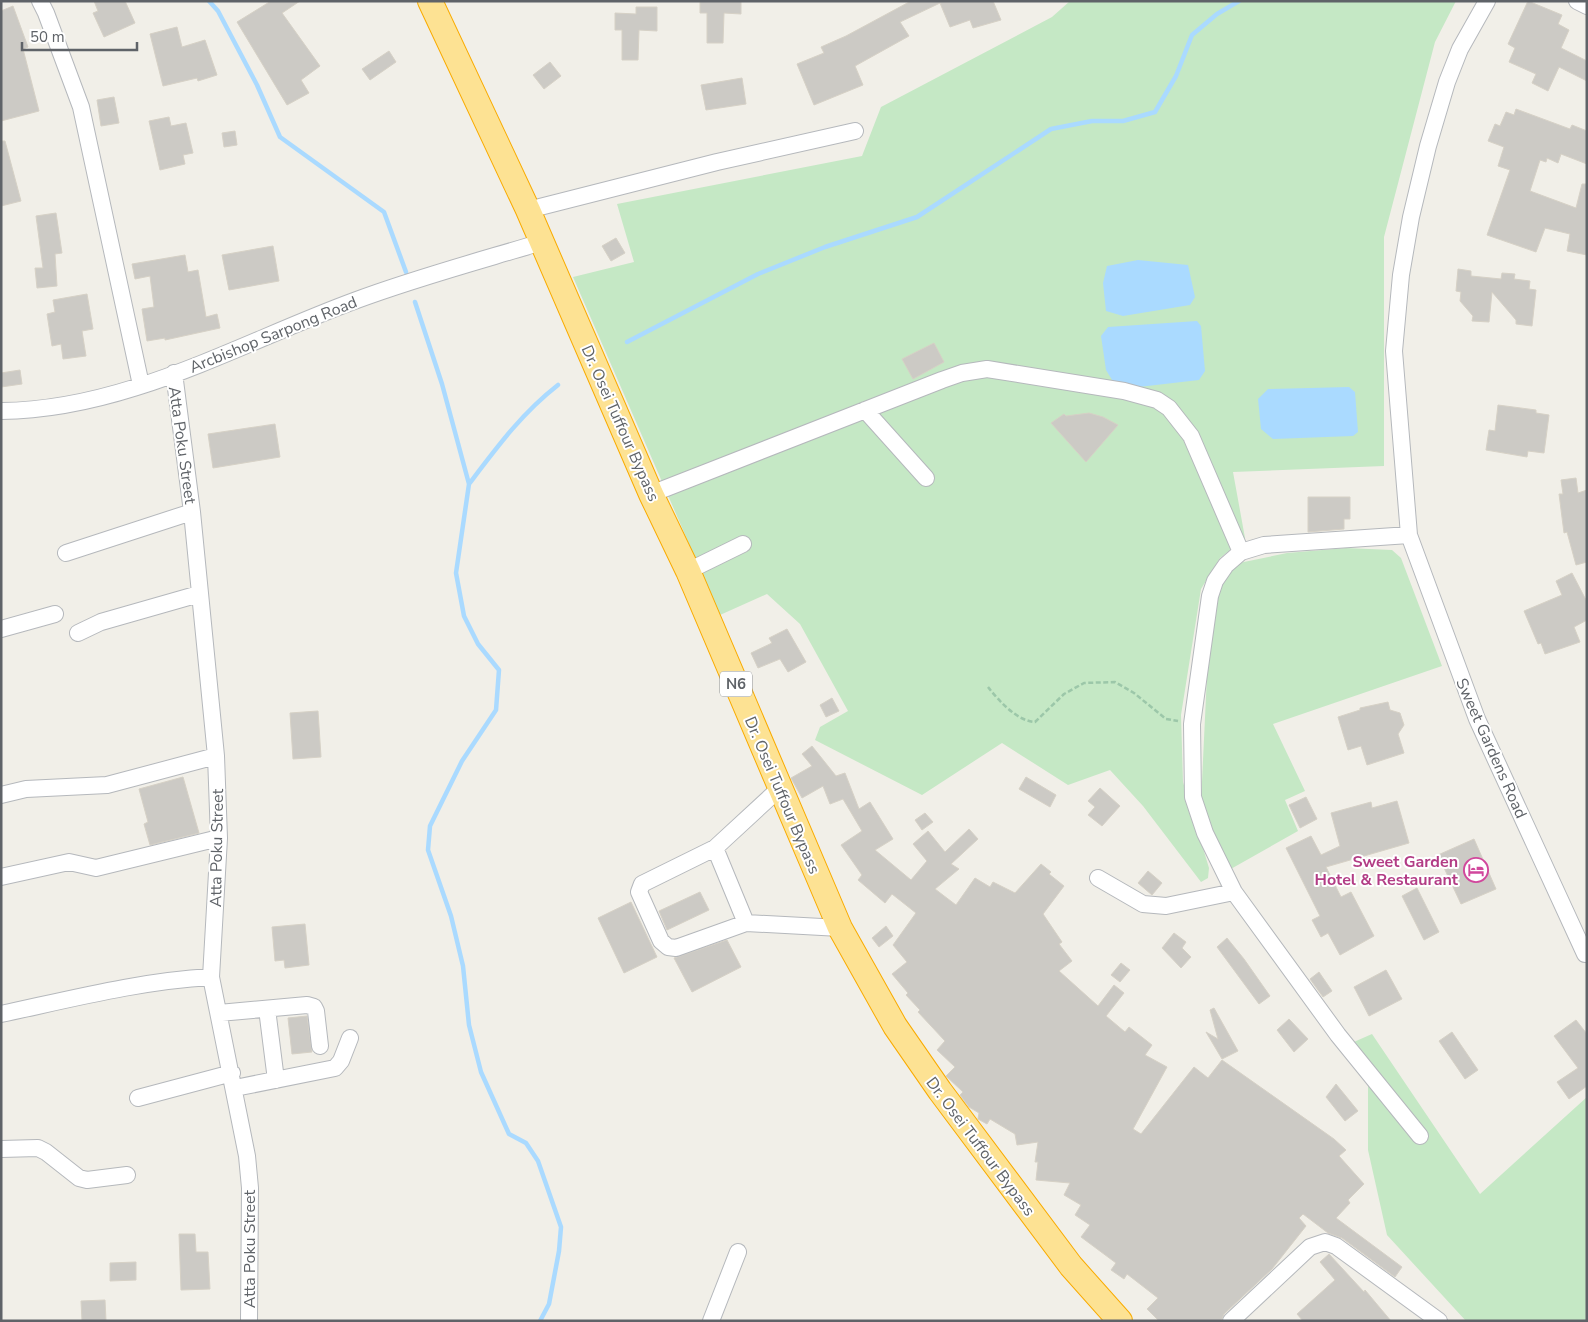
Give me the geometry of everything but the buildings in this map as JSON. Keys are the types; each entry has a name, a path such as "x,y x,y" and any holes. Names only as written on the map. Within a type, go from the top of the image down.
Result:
{"highway":[{"name":"Dr. Osei Tuffour Bypass","path":"430,1 528,210 652,494 688,571 840,928 895,1026 940,1091 1071,1266 1120,1321"}],"street":[{"path":"40,1 81,107 141,385"},
{"name":"Sweet Gardens Road","path":"1487,1 1460,49 1447,82 1428,146 1411,217 1401,275 1394,351 1408,535 1477,719 1586,956"},
{"path":"1577,1 1587,6"},
{"path":"528,210 717,162 855,131"},
{"name":"Arcbishop Sarpong Road","path":"1,411 71,403 141,385 174,374 354,301 542,242"},
{"path":"652,494 962,373 987,369 1124,391 1157,400 1169,408 1191,436 1241,552"},
{"name":"Atta Poku Street","path":"174,374 192,512 216,756 219,838 211,977 247,1156 250,1188 249,1321"},
{"path":"865,410 926,478"},
{"path":"66,553 192,512"},
{"path":"1408,535 1264,545 1241,552 1226,564 1215,581 1210,596 1192,724 1193,797 1205,833 1234,892 1338,1035 1420,1136"},
{"path":"688,571 743,544"},
{"path":"78,633 101,622 199,594"},
{"path":"1,629 55,614"},
{"path":"1,795 26,789 107,785 216,756"},
{"path":"780,788 715,848 642,884 639,892 661,941 668,947 676,948 746,923 840,928"},
{"path":"1,878 69,862 96,868 219,838"},
{"path":"715,848 746,923"},
{"path":"1098,878 1144,904 1166,906 1234,892"},
{"path":"1,1014 112,990 177,979 211,977"},
{"path":"219,1013 307,1005 314,1007 319,1024 320,1046"},
{"path":"267,1009 276,1080"},
{"path":"138,1098 233,1081 276,1080 335,1068 341,1061 350,1038"},
{"path":"1,1149 38,1148 79,1178 86,1180 127,1175"},
{"path":"1232,1321 1310,1247 1325,1242 1336,1246 1440,1321"},
{"path":"711,1321 738,1252"}],"path":[{"path":"988,688 1015,713 1034,722 1064,694 1084,683 1115,682 1134,693 1166,719 1192,724"}],"green space":[{"path":"1070,1 1456,1 1435,42 1384,237 1384,466 1233,472 1245,538 1220,558 1201,589 1181,715 1183,782 1209,868 1208,878 1201,882 1143,806 1110,770 1068,785 1002,743 922,795 815,740 820,727 848,711 800,624 767,594 720,615 573,277 634,262 617,204 862,156 881,107 1052,17"},
{"path":"1346,548 1392,550 1401,558 1442,666 1273,724 1305,791 1285,800 1298,831 1229,870 1201,803 1210,611 1223,576 1239,563 1287,553"},
{"path":"1372,1034 1480,1194 1587,1097 1587,1321 1466,1321 1387,1235 1368,1150 1368,1083 1347,1045"}],"water":[{"path":"1138,260 1188,265 1195,297 1190,305 1123,316 1106,311 1103,283 1107,266"},
{"path":"1197,321 1201,326 1205,371 1199,380 1130,388 1114,383 1106,370 1101,336 1108,327"},
{"path":"1349,387 1355,392 1358,432 1353,436 1273,439 1261,429 1258,399 1268,389"}],"waterway":[{"path":"209,1 218,11 257,85 280,137 384,212 406,272"},
{"path":"627,342 758,274 825,247 917,217 1051,129 1092,121 1123,121 1155,112 1176,76 1192,35 1217,14 1239,1"},
{"path":"415,302 442,384 469,484 456,573 464,616 478,644 499,670 496,710 462,761 430,826 428,850 451,916 463,966 469,1025 481,1072 509,1134 526,1143 538,1161 561,1227 559,1251 549,1304 540,1321"},
{"path":"469,484 521,419 558,385"}],"place":[{"name":"Sweet Garden Hotel & Restaurant","path":"1476,870"}]}
